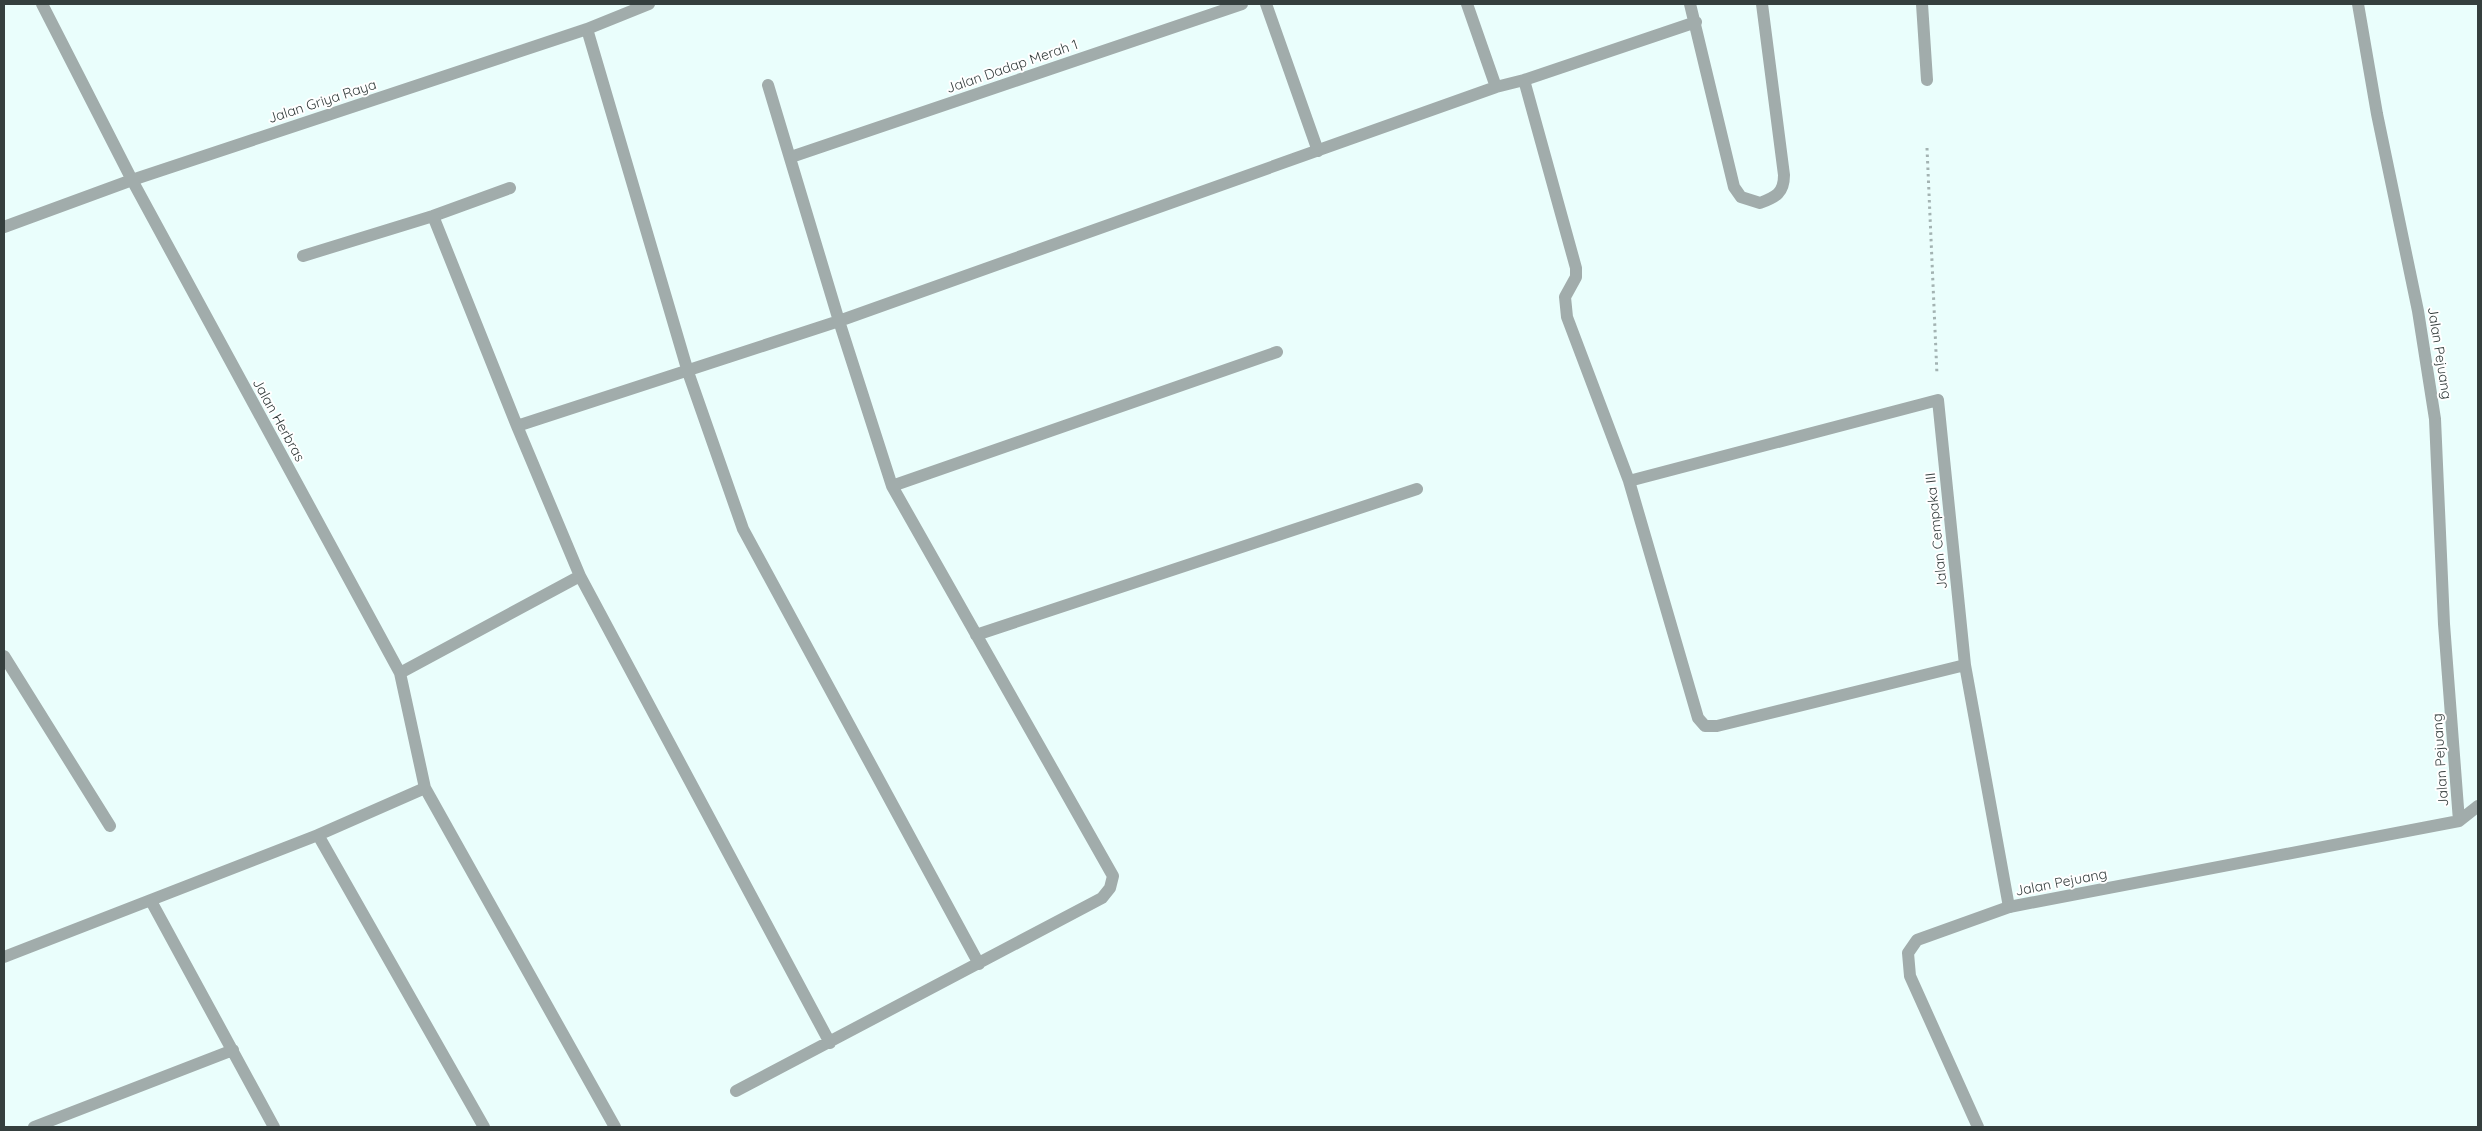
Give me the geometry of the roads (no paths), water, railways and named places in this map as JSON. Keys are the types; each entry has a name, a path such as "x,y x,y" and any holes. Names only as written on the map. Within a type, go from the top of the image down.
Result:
{"street":[{"name":"Jalan Herbras","path":"42,4 132,180 400,673 425,788 615,1127"},
{"name":"Jalan Griya Raya","path":"4,227 132,180 587,29 649,4"},
{"name":"Jalan Dadap Merah 1","path":"791,157 1242,4"},
{"path":"1266,4 1318,151"},
{"path":"1467,4 1496,88"},
{"path":"1690,4 1696,22 1734,187 1741,197 1760,203 1780,193 1784,186 1762,4"},
{"path":"1922,4 1927,80"},
{"name":"Jalan Pejuang","path":"1978,1127 1910,976 1907,959 1910,948 1917,940 2009,907 2460,821 2444,624 2435,419 2418,311 2377,114 2358,4"},
{"path":"517,426 688,372 838,321 1496,88 1696,22"},
{"path":"587,29 688,372 743,529 979,964"},
{"path":"1524,80 1576,268 1576,276 1565,297 1567,317 1629,481 1698,718 1705,726 1716,726 1965,665"},
{"path":"736,1091 1102,898 1110,888 1113,876 892,486 838,321 791,157 768,85"},
{"path":"303,256 433,216 510,188"},
{"path":"433,216 517,426 580,576 830,1043"},
{"path":"892,486 1277,352"},
{"name":"Jalan Cempaka III","path":"1629,481 1938,400 1965,665 2009,907"},
{"path":"976,635 1417,489"},
{"path":"400,673 580,576"},
{"path":"4,656 110,826"},
{"path":"4,956 151,901 318,835 425,788"},
{"path":"2460,821 2478,806"},
{"path":"318,835 484,1127"},
{"path":"151,901 274,1127"},
{"path":"34,1127 233,1050"}]}
